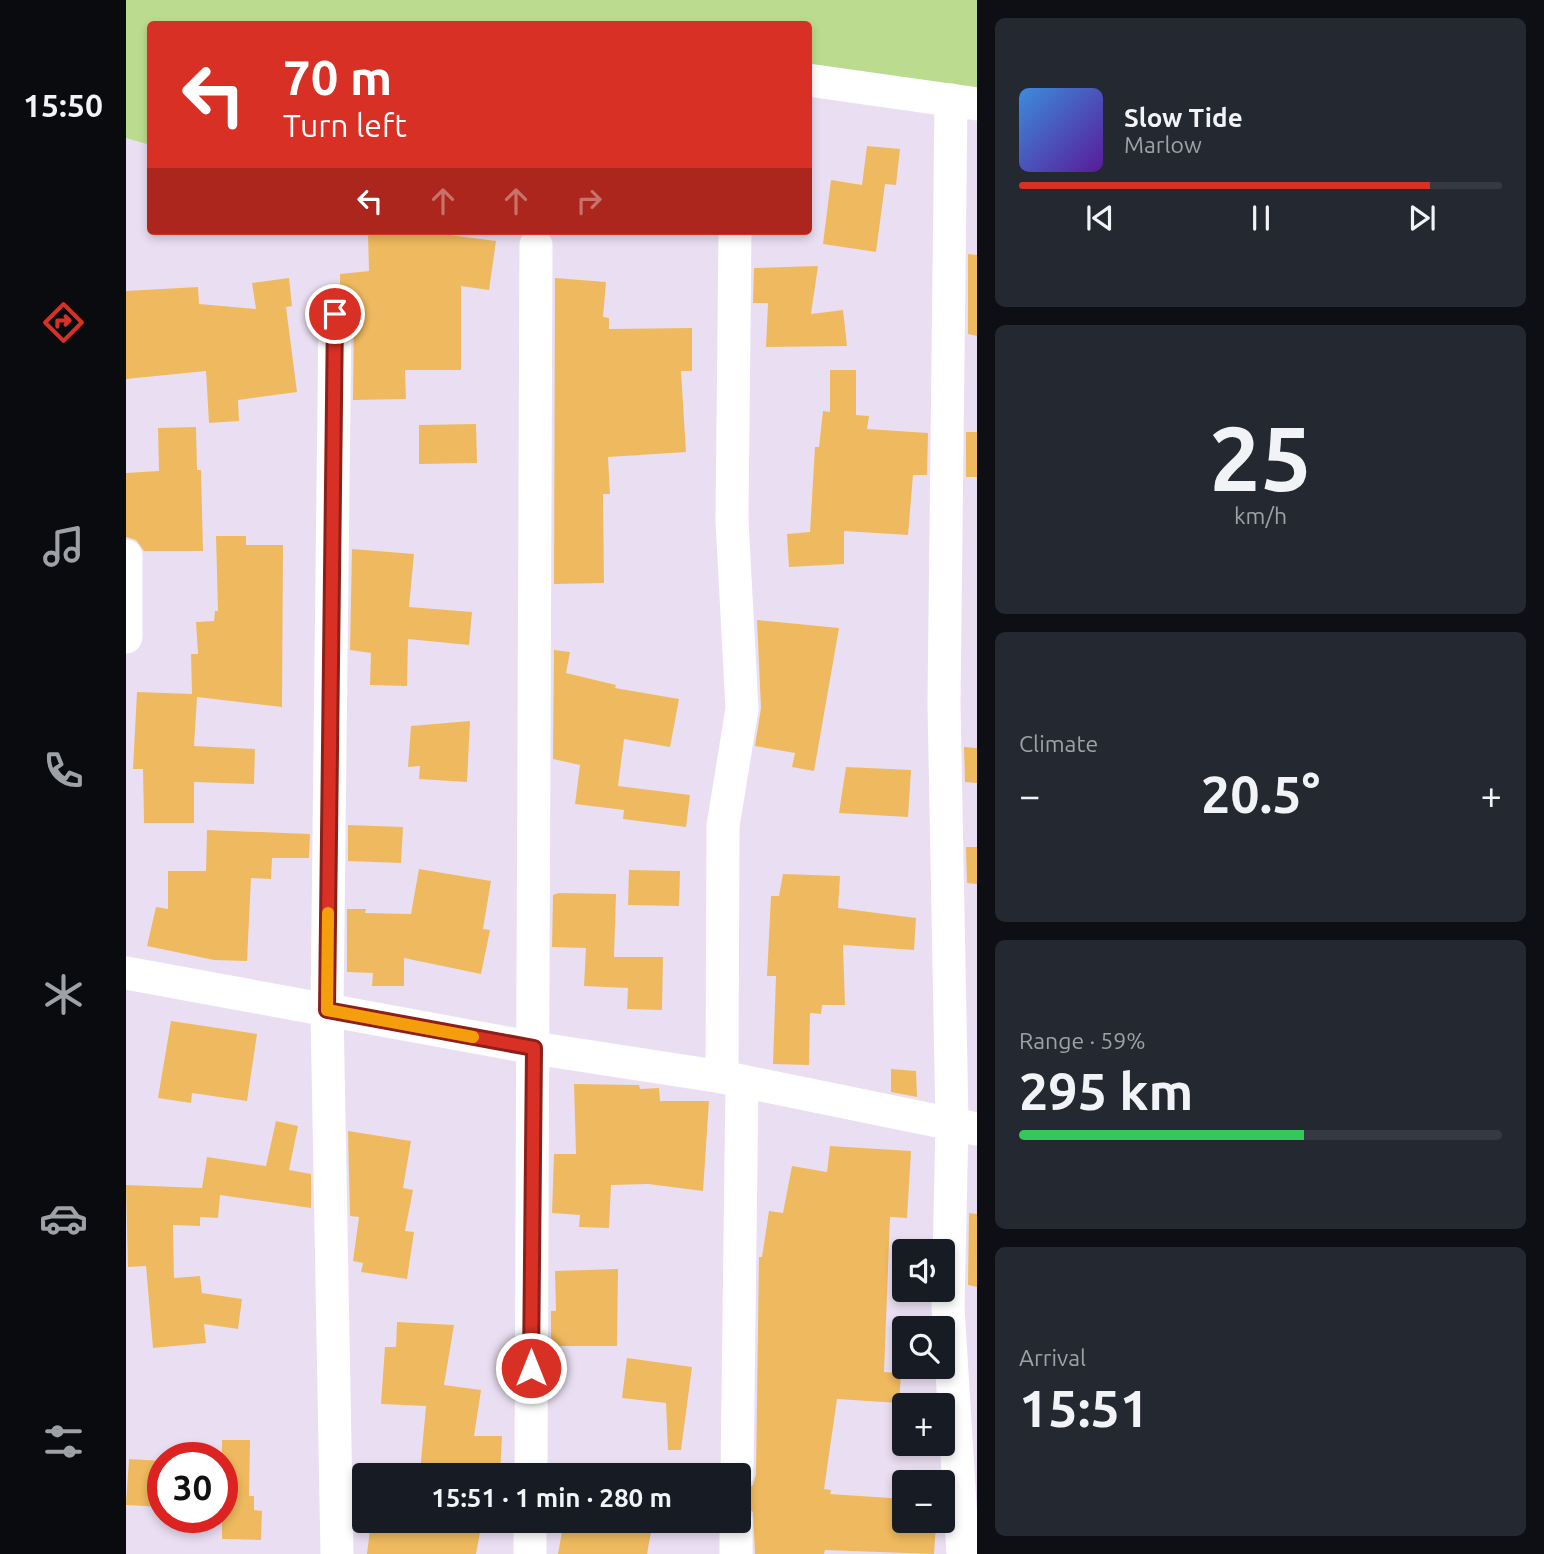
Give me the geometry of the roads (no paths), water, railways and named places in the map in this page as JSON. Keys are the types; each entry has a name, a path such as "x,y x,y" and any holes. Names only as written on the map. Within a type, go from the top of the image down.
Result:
{"street":[{"path":"812,81 964,102 944,703 964,1126 948,1307 963,1554"},
{"path":"735,235 732,520 742,701 723,826 732,1080 737,1463"},
{"path":"531,1463 536,245"},
{"path":"335,314 327,1010 338,1554"},
{"path":"126,555 126,637"},
{"path":"126,973 534,1048 732,1080 964,1126"},
{"path":"530,1533 530,1554"},
{"path":"736,1533 736,1554"}]}
